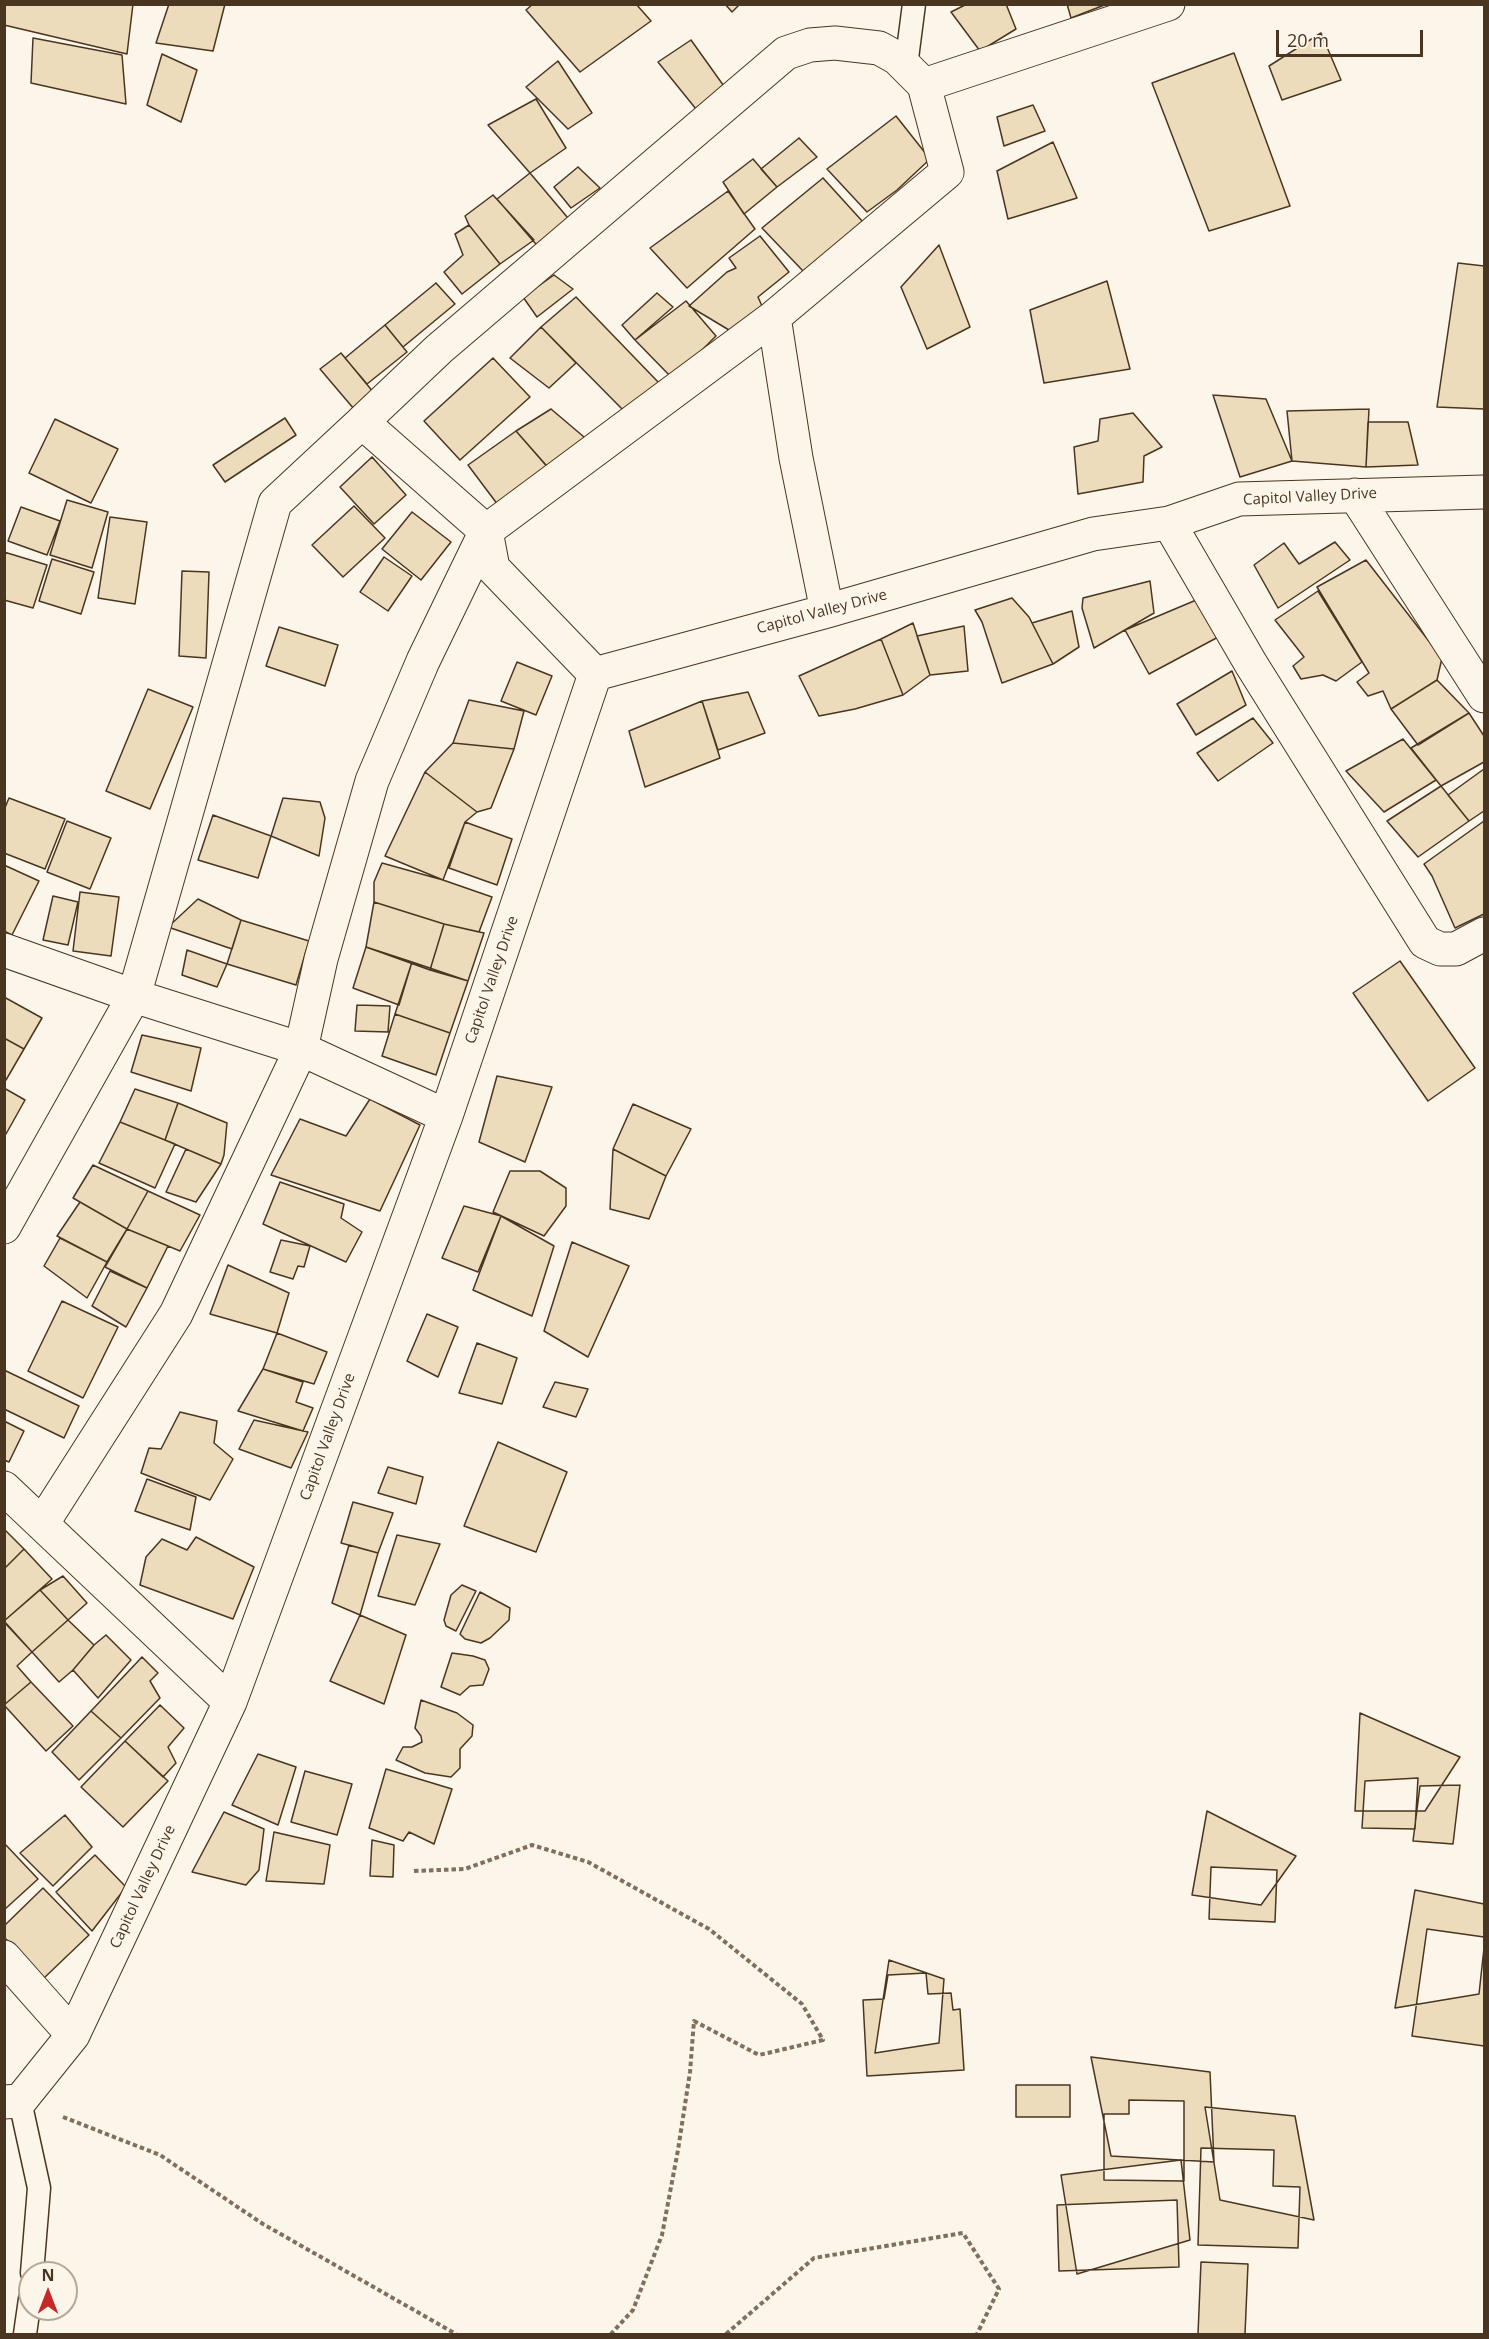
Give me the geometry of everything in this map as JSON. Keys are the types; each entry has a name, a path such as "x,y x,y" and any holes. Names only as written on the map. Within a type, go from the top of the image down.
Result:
{"street":[{"path":"915,76 1168,4"},
{"path":"4,1227 134,996 275,504 439,349 786,53 810,45 835,43 879,48 897,57 915,76 947,172 774,317 486,531 423,661 372,781 321,959 301,1049 176,1314 42,1524"},
{"path":"774,317 796,458 826,611"},
{"path":"362,422 486,531 493,568 595,674"},
{"name":"Capitol Valley Drive","path":"12,2101 74,2035 230,1702 446,1116 595,674 826,611 1093,534 1169,523 1239,499 1485,492"},
{"path":"1355,495 1485,696"},
{"path":"1169,523 1251,664 1425,942 1440,950 1456,950 1485,934"},
{"path":"4,950 134,996 301,1049 446,1116"},
{"path":"4,1488 230,1702"},
{"path":"4,1957 74,2035"}],"lane":[{"path":"914,4 915,76"},
{"path":"12,2101 39,2188 33,2261"}],"path":[{"path":"414,1871 465,1869 532,1845 588,1862 709,1929 802,2004 823,2040 759,2055 694,2021 690,2073 662,2235 633,2310 611,2334"},
{"path":"12,2101 160,2155 263,2224 456,2334"},
{"path":"726,2334 814,2258 963,2233 999,2289 977,2334"}],"building":[{"path":"4,4 133,4 127,54 4,25"},
{"path":"169,4 225,4 213,51 156,43"},
{"path":"533,4 636,4 651,21 580,72 526,10"},
{"path":"725,4 740,4 732,12"},
{"path":"967,4 1006,4 1016,29 980,51 951,12"},
{"path":"1067,4 1107,4 1071,18"},
{"path":"1321,33 1341,80 1282,100 1269,66"},
{"path":"33,38 122,55 126,104 31,83"},
{"path":"691,40 726,89 696,109 658,62"},
{"path":"1234,53 1290,206 1209,231 1152,83"},
{"path":"162,54 197,70 181,122 147,105"},
{"path":"558,61 592,113 568,129 526,87"},
{"path":"536,99 566,148 530,173 488,125"},
{"path":"1033,105 1045,131 1004,146 997,117"},
{"path":"896,116 930,159 897,190 867,212 827,169"},
{"path":"799,138 817,157 777,187 761,169"},
{"path":"1053,142 1077,198 1008,219 997,171"},
{"path":"753,159 777,187 744,214 723,182"},
{"path":"578,167 600,188 571,208 554,187"},
{"path":"530,173 573,224 541,250 497,199"},
{"path":"823,178 863,222 804,272 762,228"},
{"path":"728,191 755,229 687,288 650,248"},
{"path":"493,195 534,240 500,264 469,225 465,216"},
{"path":"469,225 500,264 462,294 444,272 463,255 455,234"},
{"path":"760,236 789,272 758,297 762,306 729,330 689,306 727,272 736,268 729,258"},
{"path":"939,245 970,327 927,349 901,287"},
{"path":"1458,263 1484,266 1484,409 1437,407"},
{"path":"554,275 573,289 537,317 523,297"},
{"path":"1107,281 1130,369 1044,383 1030,310"},
{"path":"436,283 455,304 403,347 385,325"},
{"path":"657,293 673,307 635,340 622,325"},
{"path":"576,297 660,384 626,413 541,327"},
{"path":"686,301 716,336 673,379 635,340"},
{"path":"385,325 407,352 367,384 345,358"},
{"path":"541,327 576,363 549,388 510,358"},
{"path":"341,353 374,393 354,409 320,369"},
{"path":"493,358 530,397 460,460 424,421"},
{"path":"1213,395 1266,399 1292,461 1240,477"},
{"path":"551,409 597,448 557,478 516,431"},
{"path":"1369,409 1366,467 1292,461 1287,411"},
{"path":"1133,413 1162,447 1144,456 1143,482 1078,494 1074,447 1098,441 1100,419"},
{"path":"285,418 296,435 225,482 213,465"},
{"path":"55,419 118,449 91,503 29,473"},
{"path":"1368,422 1408,422 1418,465 1366,467"},
{"path":"516,431 553,473 504,513 468,465"},
{"path":"372,457 406,495 374,524 340,487"},
{"path":"67,500 108,512 92,568 50,555"},
{"path":"354,506 385,538 343,577 312,545"},
{"path":"21,507 60,521 47,555 8,541"},
{"path":"412,512 451,542 421,580 382,549"},
{"path":"110,517 147,522 135,604 98,598"},
{"path":"1335,542 1350,560 1278,608 1254,565 1284,543 1299,564"},
{"path":"4,552 47,565 33,608 4,600"},
{"path":"384,557 412,576 388,611 360,592"},
{"path":"52,559 94,572 81,614 39,601"},
{"path":"1366,560 1442,658 1437,680 1391,709 1383,691 1368,696 1357,682 1369,673 1317,587"},
{"path":"182,571 209,572 206,658 179,656"},
{"path":"1150,581 1154,613 1094,648 1082,608 1083,598"},
{"path":"1318,591 1362,662 1336,681 1323,675 1301,679 1293,666 1304,657 1275,620"},
{"path":"1012,598 1029,617 1053,664 1002,683 982,622 975,610"},
{"path":"1201,598 1222,635 1149,674 1125,630"},
{"path":"1072,611 1079,647 1053,664 1032,623"},
{"path":"913,623 930,675 903,695 881,639"},
{"path":"964,626 968,671 930,675 917,636"},
{"path":"279,627 338,645 325,686 266,666"},
{"path":"881,639 903,695 855,709 819,716 799,676"},
{"path":"517,662 552,676 536,715 501,701"},
{"path":"1232,671 1246,705 1196,735 1177,704"},
{"path":"1437,680 1469,713 1418,745 1391,709"},
{"path":"148,689 193,707 150,809 106,791"},
{"path":"748,692 765,733 718,750 702,701"},
{"path":"469,700 524,711 514,749 453,743"},
{"path":"702,701 720,758 645,787 629,731"},
{"path":"1469,713 1484,736 1484,762 1441,786 1411,748"},
{"path":"1253,718 1273,743 1218,781 1197,753"},
{"path":"1403,739 1436,780 1384,812 1346,771"},
{"path":"453,743 514,749 491,808 477,812 425,772"},
{"path":"1484,769 1484,811 1469,821 1448,795"},
{"path":"425,772 477,812 465,822 443,880 385,856"},
{"path":"1441,786 1469,821 1418,857 1387,821"},
{"path":"9,798 65,819 45,869 4,853 4,810"},
{"path":"283,798 320,802 325,818 319,856 271,836"},
{"path":"213,815 271,836 258,878 198,860"},
{"path":"67,821 111,838 90,889 47,872"},
{"path":"1484,821 1484,914 1455,928 1432,876 1424,864"},
{"path":"465,822 512,839 497,885 449,868"},
{"path":"382,863 492,897 479,932 444,924 374,902 374,882"},
{"path":"4,865 39,881 12,935 4,931"},
{"path":"80,892 119,897 111,956 73,951"},
{"path":"53,896 78,902 68,945 43,940"},
{"path":"198,899 241,920 232,949 168,927"},
{"path":"374,902 444,924 430,970 366,947"},
{"path":"241,920 309,941 296,985 227,964"},
{"path":"444,924 484,933 468,981 430,970"},
{"path":"366,947 412,962 399,1005 353,988"},
{"path":"187,950 227,964 217,987 182,975"},
{"path":"1400,961 1475,1068 1428,1101 1353,993"},
{"path":"412,962 468,981 450,1033 395,1014"},
{"path":"4,997 42,1018 24,1049 4,1038"},
{"path":"357,1005 390,1006 388,1032 355,1031"},
{"path":"395,1014 450,1033 436,1075 382,1056"},
{"path":"142,1035 201,1048 191,1091 131,1072"},
{"path":"4,1038 24,1049 6,1080 4,1079"},
{"path":"497,1076 552,1087 525,1162 479,1142"},
{"path":"4,1088 25,1100 6,1134 4,1133"},
{"path":"135,1089 178,1103 165,1140 120,1122"},
{"path":"370,1099 420,1125 380,1211 271,1175 300,1119 346,1136"},
{"path":"178,1103 227,1123 221,1164 165,1140"},
{"path":"633,1104 691,1129 666,1176 613,1149"},
{"path":"120,1122 175,1144 155,1188 99,1163"},
{"path":"186,1149 221,1164 196,1202 166,1192"},
{"path":"613,1149 666,1176 649,1219 610,1209"},
{"path":"93,1165 148,1191 127,1229 73,1198"},
{"path":"510,1171 540,1171 566,1188 566,1206 544,1236 493,1212"},
{"path":"280,1182 344,1204 341,1218 362,1232 346,1262 263,1224"},
{"path":"148,1191 200,1215 180,1251 127,1229"},
{"path":"80,1202 127,1229 107,1262 57,1236"},
{"path":"464,1206 501,1216 478,1272 442,1258"},
{"path":"501,1216 554,1246 532,1316 473,1290"},
{"path":"127,1229 168,1246 147,1288 105,1267"},
{"path":"60,1238 107,1262 87,1298 44,1266"},
{"path":"281,1240 310,1246 304,1267 298,1266 293,1279 270,1272"},
{"path":"572,1242 629,1266 588,1357 544,1331"},
{"path":"228,1265 289,1293 277,1333 210,1314"},
{"path":"110,1271 147,1288 126,1327 92,1306"},
{"path":"62,1301 118,1327 83,1398 28,1371"},
{"path":"427,1314 458,1327 438,1377 407,1361"},
{"path":"277,1333 327,1352 314,1384 263,1369"},
{"path":"477,1343 517,1358 502,1404 459,1393"},
{"path":"263,1369 303,1382 296,1402 313,1408 303,1431 238,1411"},
{"path":"4,1370 79,1406 64,1438 4,1409"},
{"path":"555,1382 588,1389 576,1417 543,1407"},
{"path":"180,1412 217,1421 214,1443 233,1459 210,1500 141,1473 149,1448 161,1449"},
{"path":"254,1420 308,1432 291,1468 239,1449"},
{"path":"4,1421 24,1431 9,1462 4,1460"},
{"path":"498,1442 567,1472 536,1552 464,1526"},
{"path":"388,1467 423,1477 416,1504 378,1493"},
{"path":"147,1479 196,1497 190,1530 135,1511"},
{"path":"353,1502 393,1513 378,1553 341,1543"},
{"path":"4,1529 24,1549 4,1569"},
{"path":"397,1535 440,1544 415,1605 378,1596"},
{"path":"196,1537 254,1567 233,1619 140,1585 146,1557 162,1539 187,1550"},
{"path":"349,1545 378,1553 360,1615 332,1603"},
{"path":"24,1549 52,1579 4,1621 4,1569"},
{"path":"63,1576 87,1603 68,1620 40,1590"},
{"path":"462,1585 476,1591 456,1631 446,1626 444,1620 451,1595"},
{"path":"40,1590 68,1620 32,1652 4,1621"},
{"path":"480,1592 510,1608 509,1620 490,1638 481,1643 465,1639 460,1634"},
{"path":"360,1615 406,1635 384,1704 330,1681"},
{"path":"68,1620 94,1645 73,1670 59,1682 32,1652"},
{"path":"4,1622 32,1652 17,1666 31,1682 4,1705"},
{"path":"106,1635 131,1660 98,1698 73,1670 94,1645"},
{"path":"452,1653 485,1660 489,1669 483,1685 470,1686 460,1695 441,1687"},
{"path":"142,1657 158,1673 150,1681 160,1698 121,1738 91,1711"},
{"path":"31,1682 73,1726 46,1751 4,1705"},
{"path":"421,1700 457,1713 473,1725 472,1736 460,1749 460,1768 451,1777 425,1773 396,1760 403,1747 412,1747 422,1742 415,1728"},
{"path":"160,1705 184,1728 168,1747 176,1763 163,1777 125,1741"},
{"path":"91,1711 121,1738 79,1780 52,1752"},
{"path":"1360,1713 1460,1757 1425,1811 1355,1811"},
{"path":"125,1741 168,1781 123,1827 81,1787"},
{"path":"258,1754 296,1767 278,1825 232,1805"},
{"path":"386,1769 452,1789 434,1844 409,1832 403,1841 369,1828"},
{"path":"305,1771 352,1784 337,1835 291,1822"},
{"path":"1418,1778 1415,1829 1362,1828 1365,1781"},
{"path":"1460,1785 1453,1844 1413,1841 1420,1786"},
{"path":"1207,1811 1296,1856 1261,1905 1192,1895"},
{"path":"224,1812 264,1829 259,1870 246,1885 192,1872"},
{"path":"65,1815 92,1847 53,1886 20,1853"},
{"path":"274,1832 330,1845 324,1884 266,1881"},
{"path":"372,1840 394,1845 393,1877 370,1876"},
{"path":"4,1843 38,1879 4,1910"},
{"path":"95,1855 126,1887 92,1931 56,1892"},
{"path":"1211,1867 1277,1870 1275,1922 1209,1919"},
{"path":"43,1888 89,1935 44,1978 4,1937 4,1926"},
{"path":"1415,1890 1484,1904 1484,1948 1479,1994 1395,2008"},
{"path":"1427,1929 1484,1937 1484,2046 1412,2036"},
{"path":"889,1960 944,1979 939,2043 875,2053"},
{"path":"926,1973 928,1994 951,1993 953,2010 960,2009 964,2070 867,2076 863,2000 884,1999 888,1975"},
{"path":"1091,2057 1210,2072 1214,2162 1111,2156"},
{"path":"1016,2085 1070,2085 1070,2117 1016,2117"},
{"path":"1129,2100 1184,2101 1184,2181 1104,2180 1104,2114 1129,2114"},
{"path":"1205,2107 1295,2116 1314,2220 1220,2200"},
{"path":"1201,2148 1274,2150 1273,2186 1300,2187 1298,2248 1198,2245"},
{"path":"1181,2160 1190,2240 1077,2274 1061,2175"},
{"path":"1177,2200 1179,2267 1059,2271 1057,2205"},
{"path":"1201,2262 1248,2264 1245,2334 1198,2334"}]}
